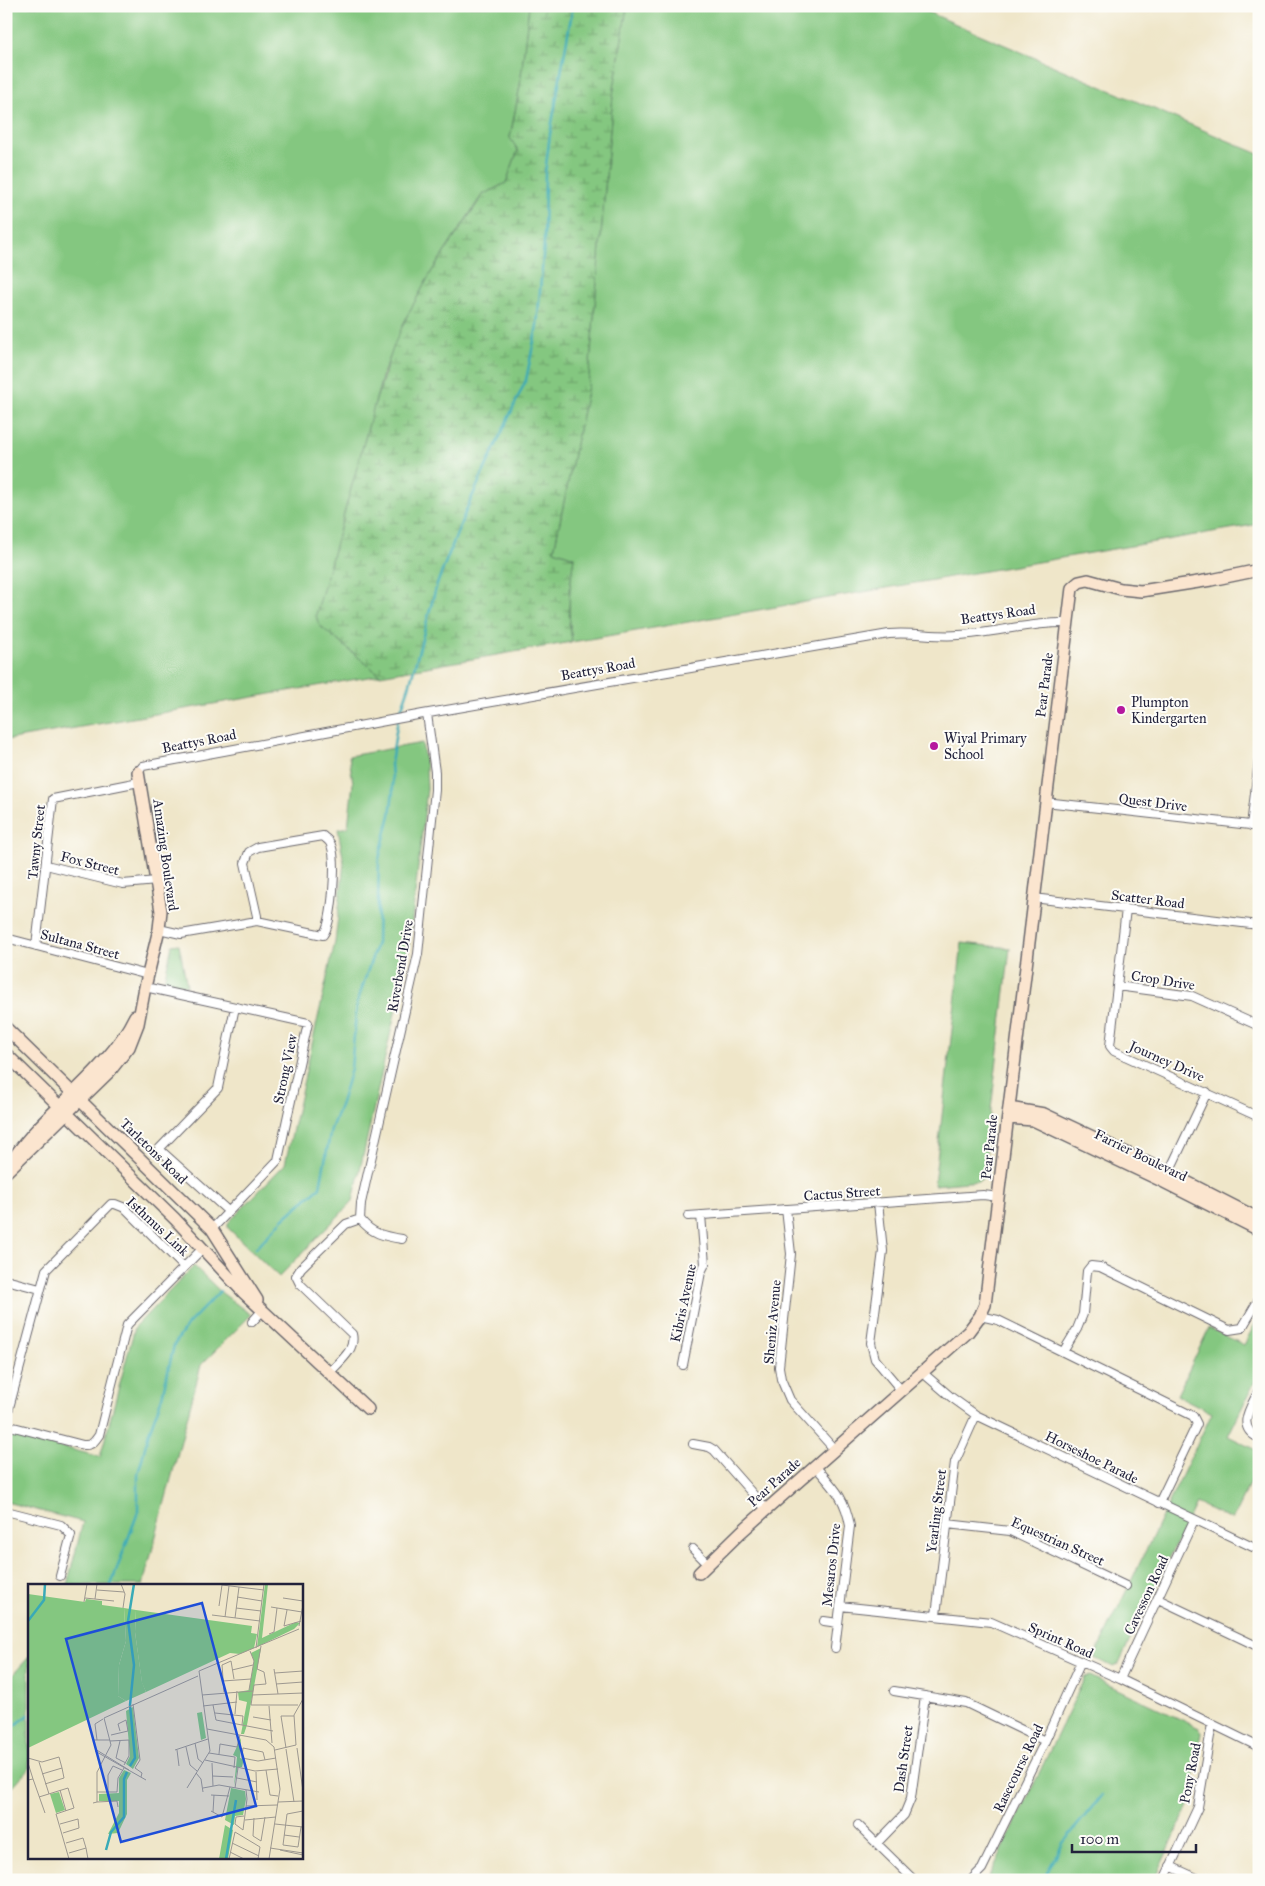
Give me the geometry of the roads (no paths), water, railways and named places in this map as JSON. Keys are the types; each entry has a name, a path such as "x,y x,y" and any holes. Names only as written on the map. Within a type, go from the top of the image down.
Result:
{"street":[{"name":"Pear Parade","path":"699,1573 766,1509 968,1332 980,1316 985,1305 1072,588 1079,582 1088,580 1121,589 1141,591 1259,570"},
{"name":"Beattys Road","path":"139,777 143,766 426,714 889,634 919,633 959,636 1050,622 1067,623"},
{"name":"Riverbend Drive","path":"360,1219 361,1203 418,954 435,790 435,772 426,714"},
{"path":"1255,826 1259,760"},
{"name":"Tawny Street","path":"36,946 53,798 139,777"},
{"name":"Amazing Boulevard","path":"6,1171 36,1129 110,1071 129,1047 138,1024 159,930 161,911 139,777"},
{"name":"Quest Drive","path":"1045,802 1255,826"},
{"path":"159,930 181,934 256,921 324,935 328,923 335,866 331,843 323,836 258,846 249,852 245,863 257,916 256,921"},
{"name":"Fox Street","path":"46,865 123,884 157,881"},
{"name":"Scatter Road","path":"1033,898 1259,925"},
{"name":"Journey Drive","path":"1126,909 1110,1046 1114,1051 1259,1117"},
{"name":"Sultana Street","path":"6,938 148,975"},
{"name":"Crop Drive","path":"1117,986 1192,996 1259,1026"},
{"name":"Strong View","path":"145,987 308,1023 278,1160 212,1229"},
{"path":"228,1211 160,1149 218,1088 235,1007"},
{"name":"Tarletons Road","path":"6,1028 69,1103 202,1249 244,1293 368,1409"},
{"name":"Tarletons Road","path":"6,1054 69,1103 212,1229 263,1310"},
{"path":"1166,1177 1207,1092"},
{"name":"Farrier Boulevard","path":"1008,1113 1033,1120 1259,1219"},
{"name":"Farrier Boulevard","path":"1166,1177 1259,1230"},
{"name":"Cactus Street","path":"688,1216 983,1195 999,1197"},
{"path":"878,1202 883,1251 870,1343 875,1359 901,1390"},
{"name":"Isthmus Link","path":"40,1289 46,1270 111,1204 125,1208 184,1267"},
{"name":"Sheniz Avenue","path":"786,1209 791,1254 779,1366 781,1379 790,1400 834,1449"},
{"name":"Kibris Avenue","path":"683,1365 701,1272 705,1264 701,1215"},
{"path":"330,1372 352,1348 354,1341 352,1334 300,1284 296,1276 346,1224 360,1219 368,1229 384,1236 402,1239"},
{"path":"6,1425 83,1446 88,1446 94,1442 98,1435 126,1325 202,1249"},
{"path":"1063,1352 1077,1329 1083,1314 1087,1271 1091,1266 1100,1267 1229,1330 1242,1328 1258,1301"},
{"path":"6,1280 40,1289 6,1419"},
{"path":"252,1322 263,1310"},
{"path":"980,1316 998,1320 1193,1416 1197,1424 1159,1503"},
{"name":"Horseshoe Parade","path":"923,1373 976,1415 1259,1550"},
{"path":"1259,1390 1245,1419 1247,1429 1259,1438"},
{"name":"Yearling Street","path":"936,1615 955,1462 976,1415"},
{"path":"693,1444 709,1447 714,1450 766,1509"},
{"name":"Mesaros Drive","path":"815,1466 842,1497 847,1509 850,1526 835,1648"},
{"path":"6,1510 61,1525 71,1535 60,1576"},
{"name":"Cavesson Road","path":"1120,1679 1194,1520"},
{"name":"Equestrian Street","path":"947,1524 1010,1531 1126,1586"},
{"path":"693,1549 708,1564"},
{"path":"1158,1599 1259,1647"},
{"name":"Sprint Road","path":"840,1606 991,1622 1120,1679 1259,1747"},
{"path":"824,1621 838,1623"},
{"name":"Rasecourse Road","path":"971,1880 982,1869 1045,1741 1080,1662"},
{"path":"894,1691 966,1704 1045,1741"},
{"name":"Dash Street","path":"877,1843 904,1815 911,1798 925,1696"},
{"name":"Pony Road","path":"1164,1880 1198,1807 1212,1724"},
{"path":"858,1825 914,1880"},
{"path":"1170,1866 1201,1880"}],"waterway":[{"path":"256,1248 283,1219 320,1187 331,1129 351,1069 357,1003 377,943 379,859 390,815 393,791 391,764 398,719 409,687 437,584 467,508 526,380 537,326 544,244 545,173 550,134 573,6"},
{"path":"111,1584 138,1512 138,1474 149,1432 162,1397 174,1345 188,1324 220,1291"},
{"path":"6,1732 28,1716"},
{"path":"1043,1880 1063,1843 1102,1795"}],"place":[{"name":"Plumpton Kindergarten","path":"1121,710"},
{"name":"Wiyal Primary School","path":"934,746"}]}
